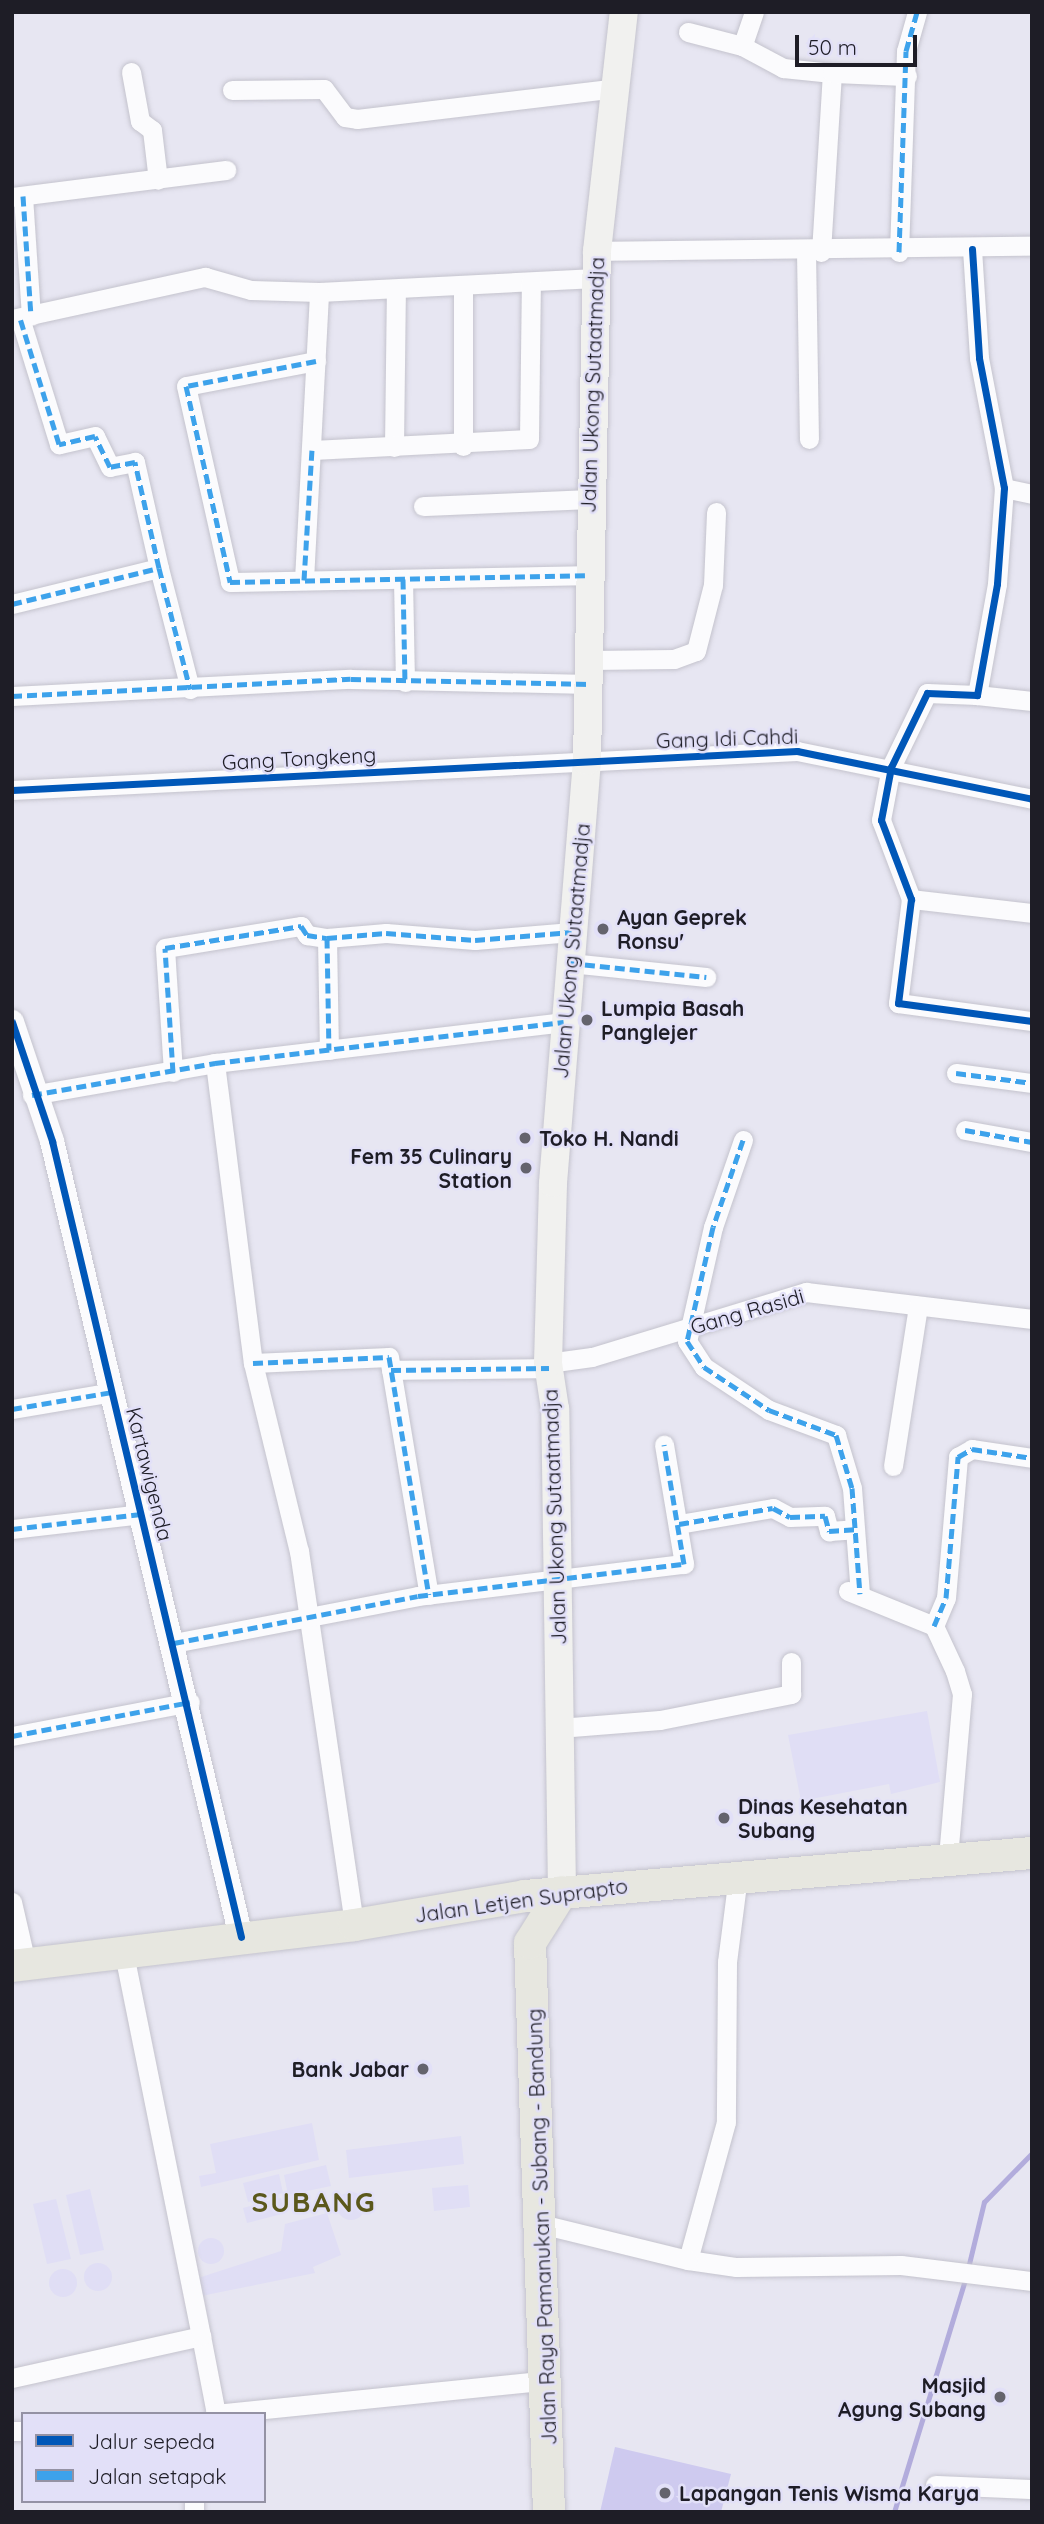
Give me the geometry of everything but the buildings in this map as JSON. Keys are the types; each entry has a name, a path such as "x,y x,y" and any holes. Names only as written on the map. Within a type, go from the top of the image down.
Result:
{"main road":[{"name":"Jalan Ukong Sutaatmadja","path":"562,1892 557,1580 548,1365 564,1022 587,761 590,672 586,575 587,499 597,265 624,12"},
{"name":"Jalan Letjen Suprapto","path":"19,1964 354,1925 497,1899 738,1876 1032,1853"},
{"path":"497,1899 530,1943 562,1892"},
{"name":"Jalan Raya Pamanukan - Subang - Bandung","path":"530,1943 548,2380 549,2512"}],"street":[{"path":"742,46 754,12"},
{"path":"899,252 906,51 917,12"},
{"path":"688,32 742,46 783,68 907,76"},
{"path":"131,72 140,121 152,130 158,180"},
{"path":"809,439 814,251 832,73"},
{"path":"232,90 324,89 345,117 357,120 616,88"},
{"path":"190,689 135,462 110,467 95,436 60,445 21,318 17,196 226,170"},
{"path":"21,318 205,277 251,290 319,292 531,282 597,265 814,251 899,252 1032,246"},
{"path":"972,250 979,358 1004,488 997,584 977,695"},
{"path":"312,450 463,446 529,439 531,282"},
{"path":"463,285 463,446"},
{"path":"394,447 396,289"},
{"path":"304,580 319,292"},
{"path":"316,361 186,386 230,582 586,575"},
{"path":"1004,488 1032,494"},
{"path":"423,506 587,499"},
{"path":"12,695 190,689 351,679 405,682 590,672 674,659 696,651 713,585 716,512"},
{"path":"12,604 159,568"},
{"path":"403,579 405,682"},
{"path":"1032,701 928,691 891,767 881,820 911,899 898,1003 1032,1021"},
{"name":"Gang Idi Cahdi","path":"587,761 797,751 891,767 1032,799"},
{"name":"Gang Tongkeng","path":"12,790 587,761"},
{"path":"911,899 1032,913"},
{"path":"173,1072 165,948 300,926 307,936 327,938 386,933 475,940 572,932"},
{"path":"327,938 329,1050"},
{"path":"570,963 706,977"},
{"name":"Kartawigenda","path":"12,1022 32,1095 52,1141 141,1514 190,1702 242,1937"},
{"path":"32,1095 215,1063 564,1022"},
{"path":"215,1063 253,1363 308,1616 354,1925"},
{"path":"956,1073 1032,1083"},
{"path":"965,1130 1032,1142"},
{"path":"743,1140 685,1329 705,1367 769,1410 833,1431 852,1488 855,1529 853,1592 934,1626 962,1694 948,1858"},
{"name":"Gang Rasidi","path":"391,1370 548,1365 592,1357 806,1292 1032,1319"},
{"path":"893,1466 918,1306"},
{"path":"253,1363 389,1357 429,1595"},
{"path":"12,1409 112,1392"},
{"path":"174,1643 429,1595 684,1564 664,1445"},
{"path":"934,1626 946,1598 958,1457 972,1449 1032,1458"},
{"path":"679,1524 773,1508 790,1517 825,1516 829,1531 855,1529"},
{"path":"12,1529 141,1514"},
{"path":"559,1728 660,1720 791,1694 791,1662"},
{"path":"12,1736 190,1702"},
{"path":"688,2260 726,2122 727,1962 738,1876"},
{"path":"12,1902 19,1964"},
{"path":"123,1950 216,2412"},
{"path":"541,2224 688,2260 736,2267 901,2264 991,2278 1032,2281"},
{"path":"12,2378 201,2336"},
{"path":"236,2412 548,2380"},
{"path":"935,2485 1032,2489"}],"shaded area":[{"path":"927,1711 940,1782 891,1794 889,1784 801,1801 788,1735"},
{"path":"312,2123 319,2160 201,2187 199,2176 216,2173 210,2144"},
{"path":"461,2136 464,2164 349,2178 346,2150"},
{"path":"326,2165 331,2186 288,2195 284,2175"},
{"path":"279,2174 283,2193 248,2202 243,2183"},
{"path":"468,2185 470,2207 434,2211 432,2188"},
{"path":"90,2189 104,2250 80,2255 66,2195"},
{"path":"351,2192 361,2196 365,2206 361,2216 351,2220 341,2216 337,2206 341,2196"},
{"path":"281,2198 285,2213 247,2223 243,2208"},
{"path":"56,2199 71,2259 47,2264 33,2204"},
{"path":"327,2213 341,2255 313,2267 315,2273 196,2297 192,2280 281,2251 285,2224"},
{"path":"211,2238 220,2242 224,2251 220,2260 211,2264 202,2260 198,2251 202,2242"},
{"path":"98,2263 108,2267 112,2277 108,2287 98,2291 88,2287 84,2277 88,2267"},
{"path":"63,2269 73,2273 77,2283 73,2293 63,2297 53,2293 49,2283 53,2273"},
{"name":"Lapangan Tenis Wisma Karya","path":"615,2447 731,2474 721,2512 600,2512"}],"waterway":[{"path":"968,2268 984,2202 1032,2153"},
{"path":"894,2512 966,2277"}],"marked path":[{"path":"899,252 906,51 917,12"},
{"path":"23,196 31,316"},
{"path":"12,604 159,568 135,462 110,467 95,436 59,444 20,318"},
{"path":"316,361 186,386 230,582 586,575"},
{"path":"304,580 312,450"},
{"path":"159,568 190,689"},
{"path":"403,579 405,682"},
{"path":"12,696 351,679 590,684"},
{"path":"173,1072 165,948 301,926 307,935 327,938 386,933 475,940 572,932"},
{"path":"327,938 329,1050"},
{"path":"570,963 706,977"},
{"path":"32,1095 215,1063 564,1022"},
{"path":"956,1073 1032,1083"},
{"path":"965,1130 1032,1142"},
{"path":"743,1140 713,1227 687,1341 704,1367 769,1410 836,1435 852,1488 860,1594"},
{"path":"253,1363 389,1357 429,1595"},
{"path":"391,1370 549,1368"},
{"path":"12,1409 112,1392"},
{"path":"174,1643 418,1596 684,1564 664,1445"},
{"path":"934,1626 946,1598 958,1457 972,1449 1032,1458"},
{"path":"679,1524 773,1508 790,1517 825,1516 829,1531 855,1529"},
{"path":"12,1529 141,1514"},
{"path":"12,1736 190,1702"}],"cycle path":[{"path":"972,249 979,358 1004,488 997,584 977,695 927,693 891,767 881,820 911,899 898,1003 1032,1021"},
{"path":"12,790 797,751 1032,799"},
{"path":"12,1022 52,1141 241,1937"}],"place":[{"name":"Ayan Geprek Ronsu'","path":"603,929"},
{"name":"Lumpia Basah Panglejer","path":"587,1020"},
{"name":"Toko H. Nandi","path":"525,1138"},
{"name":"Fem 35 Culinary Station","path":"526,1168"},
{"name":"Dinas Kesehatan Subang","path":"724,1818"},
{"name":"Bank Jabar","path":"423,2069"},
{"name":"Masjid Agung Subang","path":"1000,2397"},
{"name":"Lapangan Tenis Wisma Karya","path":"665,2493"}],"district":[{"name":"SUBANG","path":"314,2202"}]}
